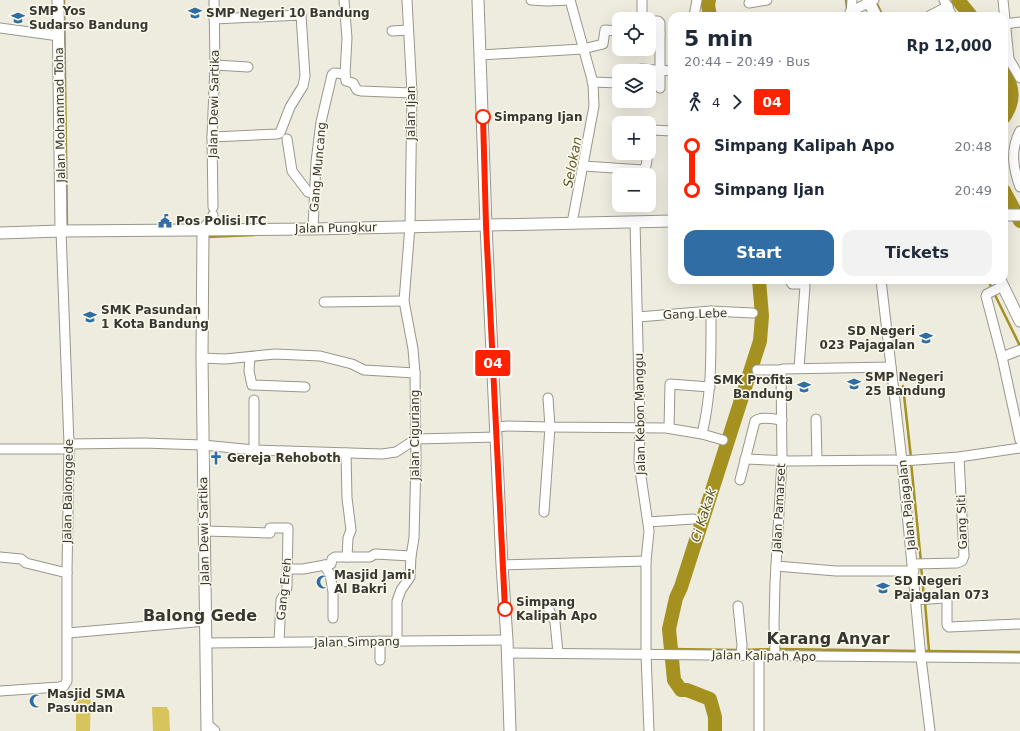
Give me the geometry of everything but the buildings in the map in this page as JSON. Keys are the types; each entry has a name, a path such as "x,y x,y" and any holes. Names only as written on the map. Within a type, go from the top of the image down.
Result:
{"main road":[{"name":"Jalan Mohammad Toha","path":"58,0 61,231"},
{"path":"478,0 486,225 497,432 502,565 507,640 510,731"},
{"path":"870,1 874,12"},
{"name":"Jalan Pungkur","path":"0,233 61,231 313,229 668,221"},
{"name":"Jalan Dewi Sartika","path":"203,230 202,358 204,531 206,643 210,729"},
{"path":"1002,284 1020,321"}],"street":[{"name":"Jalan Dewi Sartika","path":"203,230 204,226 210,221 213,211 212,137 215,65 214,0"},
{"path":"344,0 347,38 346,81 353,82 357,90 361,91 412,94"},
{"name":"Jalan Ijan","path":"407,0 412,94 410,226"},
{"path":"531,0 547,2 570,0 593,83 594,106 584,167 572,223"},
{"path":"642,0 642,12"},
{"path":"695,12 697,0"},
{"path":"749,3 767,0"},
{"path":"851,12 852,0"},
{"path":"1003,0 1004,12"},
{"path":"854,12 870,1"},
{"path":"934,12 946,3"},
{"path":"212,137 280,133 290,108 303,86 305,76 301,15 214,19"},
{"path":"656,22 660,22 660,88"},
{"path":"1008,27 1020,22"},
{"path":"0,28 59,36"},
{"path":"392,31 408,30"},
{"path":"480,55 584,49 603,44 606,30 612,30"},
{"path":"1008,51 1009,59 1020,78"},
{"path":"215,65 248,67"},
{"path":"656,70 668,71"},
{"name":"Gang Muncang","path":"313,229 314,194 320,122 331,77 334,73 345,74"},
{"path":"593,83 612,83"},
{"path":"656,130 668,131"},
{"path":"1020,132 1016,139 1014,150 1020,187"},
{"path":"286,139 292,171 308,192 314,194"},
{"path":"584,167 643,170 646,166 647,160"},
{"name":"Jalan Kebon Manggu","path":"635,222 640,427 639,463 649,531 646,561 646,654 649,731"},
{"name":"Jalan Ciguriang","path":"397,641 397,601 401,590 410,577 415,519 415,373 413,349 404,302 410,226"},
{"name":"Jalan Balonggede","path":"0,690 64,686 67,682 68,676 67,573 69,447 61,231"},
{"path":"799,368 804,286 802,284"},
{"name":"Jalan Pajagalan","path":"881,284 890,367 905,461 921,658 930,731"},
{"path":"1001,284 986,296 1002,357 1020,440"},
{"path":"324,302 404,302"},
{"path":"702,434 710,387 711,312"},
{"name":"Gang Lebe","path":"638,317 711,312 753,313"},
{"path":"1002,357 1020,350"},
{"path":"202,358 225,359 275,354 320,356 352,364 364,370 415,373"},
{"path":"250,357 249,371 252,385 305,387"},
{"path":"757,370 890,367"},
{"name":"Jalan Pamarset","path":"775,651 774,624 776,566 782,460 781,370"},
{"path":"669,428 670,384 710,387"},
{"path":"544,512 550,427 548,398"},
{"path":"254,400 254,450"},
{"path":"740,480 755,421 757,419 782,420"},
{"path":"816,419 817,460"},
{"path":"396,452 416,439 497,432 508,426 669,428 702,434 723,440"},
{"path":"0,449 69,447 123,443 203,445 254,450 382,454 396,452 416,456"},
{"path":"745,459 905,461 959,457 1020,448"},
{"path":"346,453 347,498 351,530 348,538 347,557"},
{"name":"Gang Siti","path":"913,568 957,563 962,561 964,556 959,457"},
{"path":"648,522 693,519"},
{"name":"Gang Ereh","path":"204,531 270,533 270,528 288,528 287,586 286,592 281,600 280,642"},
{"path":"288,569 303,569 331,564 333,558 370,558 375,554 411,556"},
{"path":"0,557 21,559 26,563 67,573"},
{"path":"502,565 646,561"},
{"path":"324,565 330,574 333,592 333,618"},
{"path":"776,566 836,571 913,568"},
{"path":"916,600 944,598 947,601 947,625 949,627 1020,624"},
{"path":"738,606 741,650"},
{"path":"548,608 555,622 558,653"},
{"path":"68,633 206,621"},
{"name":"Jalan Simpang","path":"206,643 507,640"},
{"path":"380,641 380,660"},
{"name":"Jalan Kalipah Apo","path":"507,653 680,655 741,650 758,656 775,651 921,658 1020,658"},
{"path":"758,656 759,731"}],"shaded area":[{"path":"73,692 91,692 90,731 76,731 76,699"},
{"path":"152,707 167,707 169,710 170,731 153,731"}],"waterway":[{"path":"64,0 67,228"},
{"name":"Ci Kakak","path":"709,0 709,12"},
{"path":"846,0 847,8"},
{"path":"958,0 968,12"},
{"path":"876,2 881,12"},
{"path":"1008,80 1012,96 1008,109"},
{"path":"1008,198 1020,221"},
{"path":"1013,207 1020,207"},
{"path":"207,237 254,235"},
{"name":"Ci Kakak","path":"715,731 715,717 710,699 687,690 681,690 674,680 669,629 676,598 681,587 760,341 762,316 759,284"},
{"path":"990,284 992,289"},
{"path":"994,293 1020,346"},
{"path":"903,386 911,458"},
{"path":"911,462 921,562"},
{"path":"921,566 924,597"},
{"path":"925,602 929,651"},
{"path":"671,649 739,650"},
{"path":"744,650 773,649"},
{"path":"778,649 919,651"},
{"path":"923,651 1020,652"}],"bus line":[{"name":"04","path":"483,117 486,225 505,609"}],"place":[{"name":"SMP Negeri 10 Bandung","path":"195,13"},
{"name":"SMP Yos Sudarso Bandung","path":"18,18"},
{"name":"Simpang Ijan","path":"483,117"},
{"name":"Pos Polisi ITC","path":"165,221"},
{"name":"SMK Pasundan 1 Kota Bandung","path":"90,317"},
{"name":"SD Negeri 023 Pajagalan","path":"926,338"},
{"name":"SMP Negeri 25 Bandung","path":"854,384"},
{"name":"SMK Profita Bandung","path":"804,387"},
{"name":"Gereja Rehoboth","path":"216,458"},
{"name":"Masjid Jami' Al Bakri","path":"323,582"},
{"name":"SD Negeri Pajagalan 073","path":"883,588"},
{"name":"Simpang Kalipah Apo","path":"505,609"},
{"name":"Masjid SMA Pasundan","path":"36,701"}],"district":[{"name":"Balong Gede","path":"200,615"},
{"name":"Karang Anyar","path":"828,638"}],"water label":[{"name":"Selokan","path":"572,162"}]}
